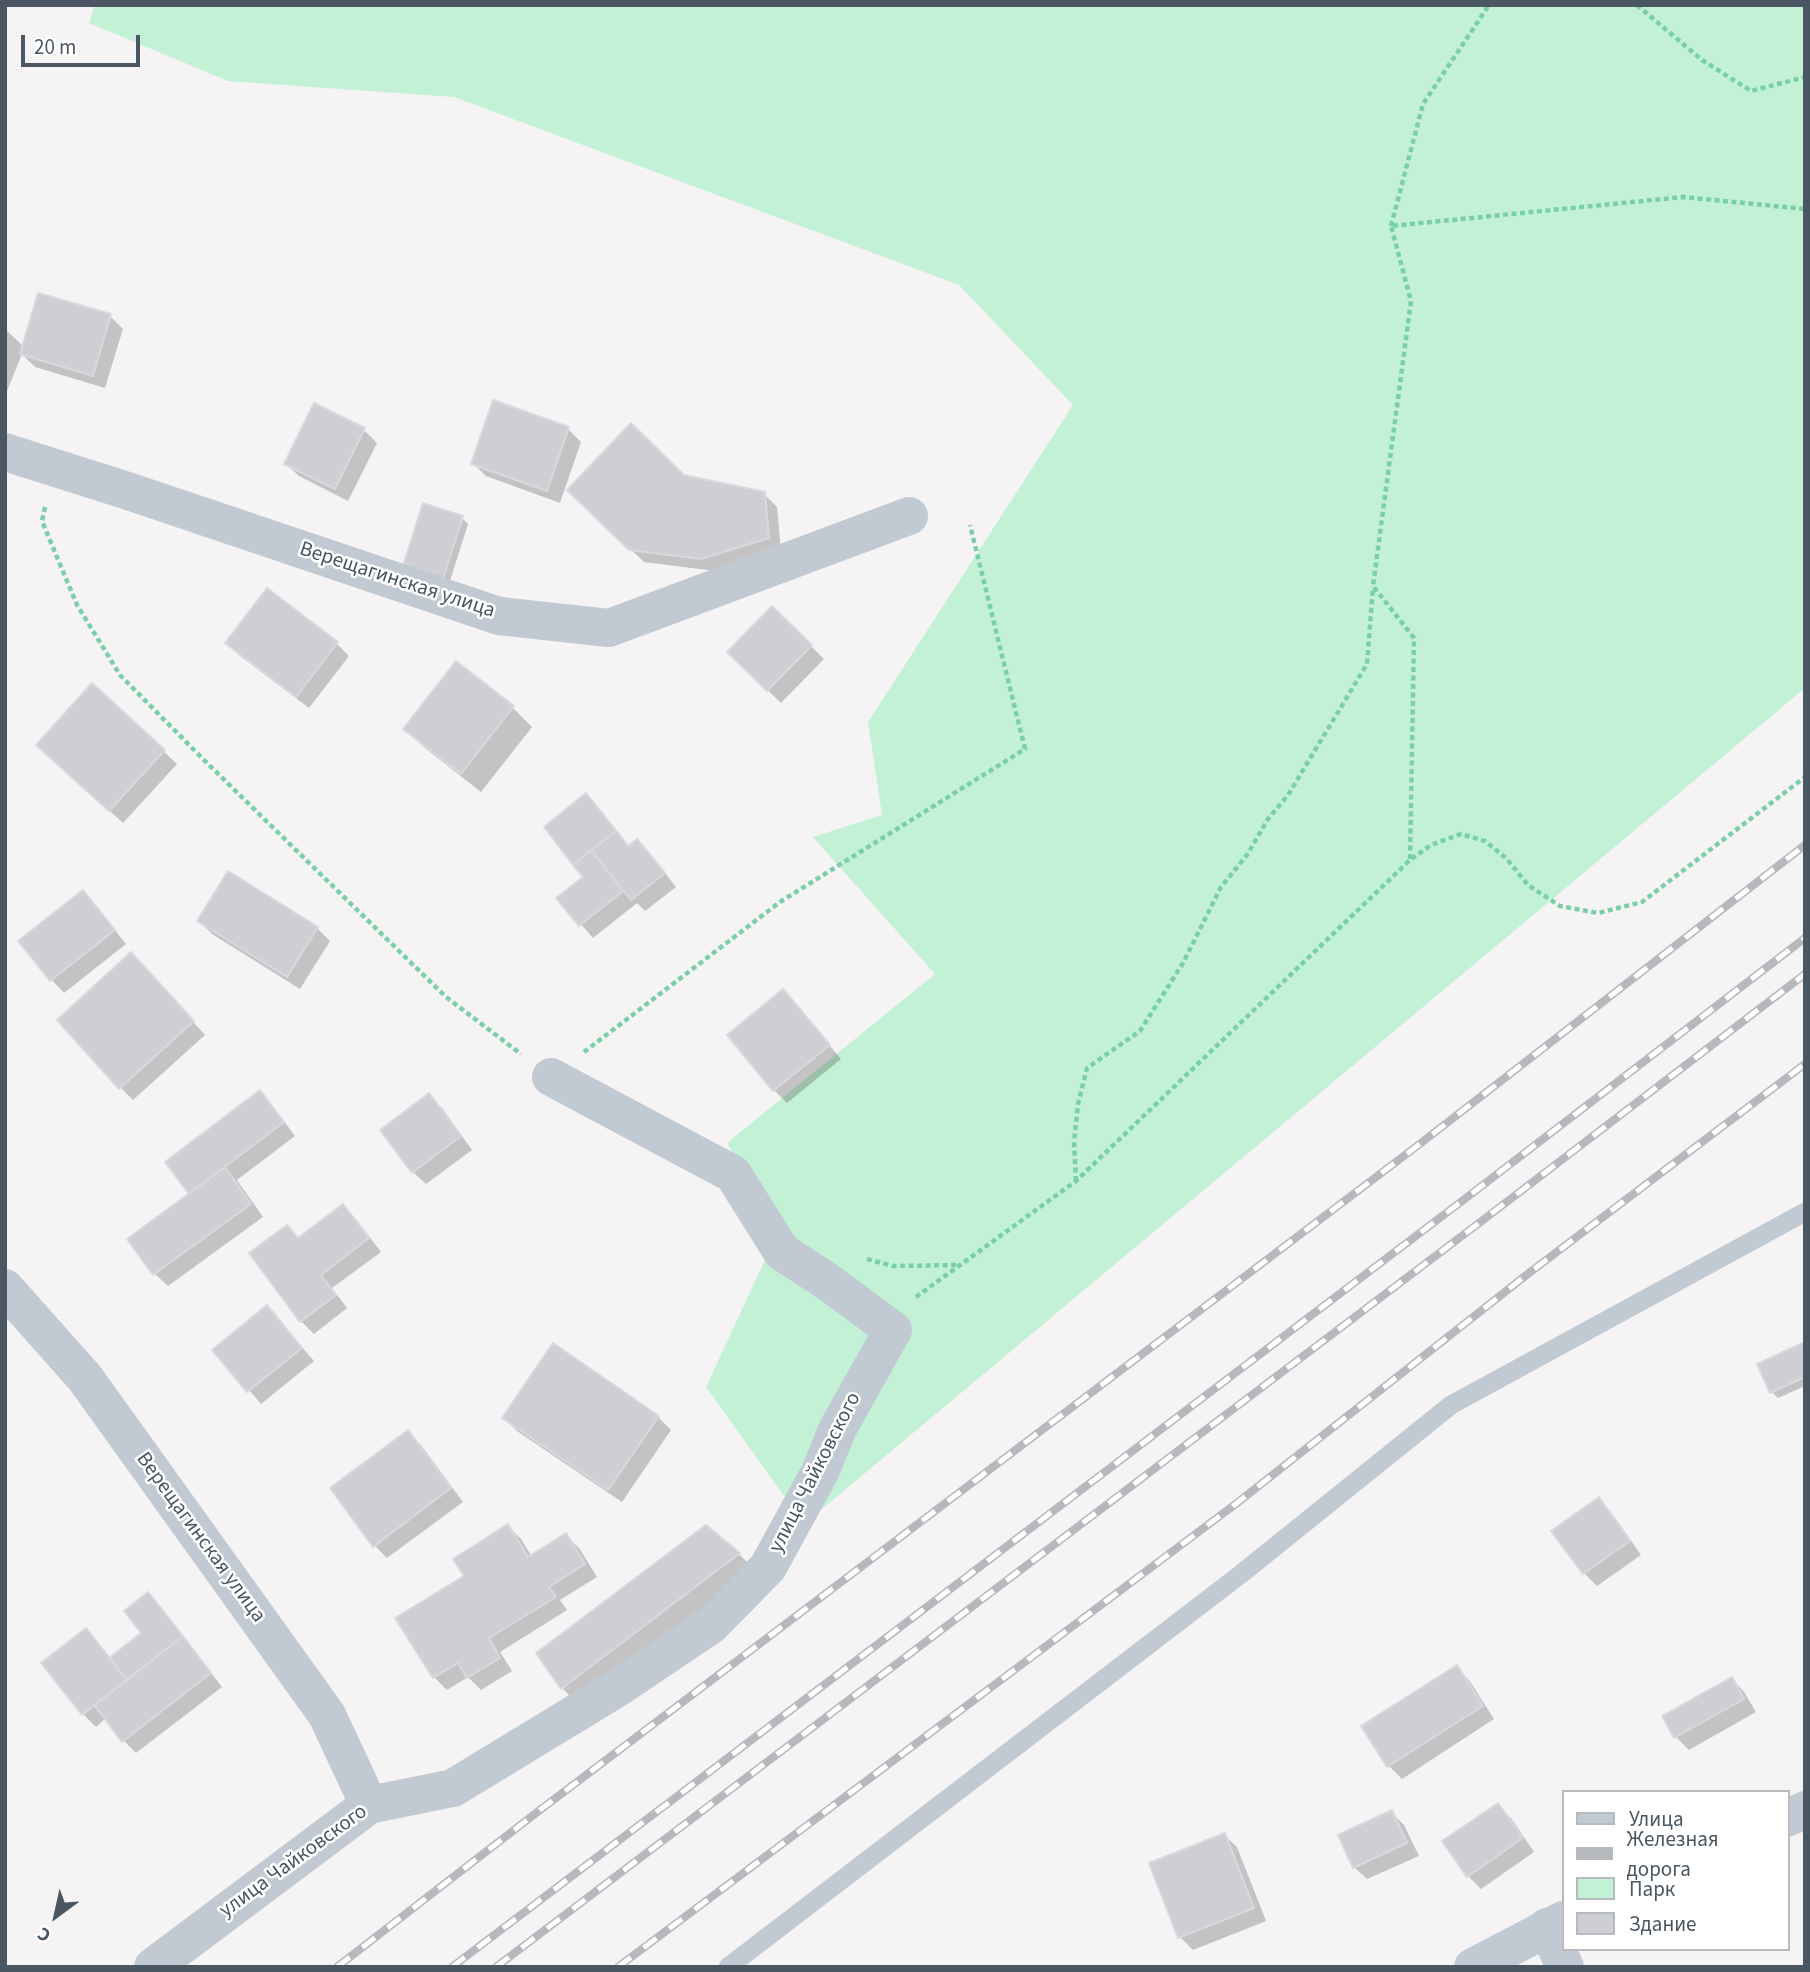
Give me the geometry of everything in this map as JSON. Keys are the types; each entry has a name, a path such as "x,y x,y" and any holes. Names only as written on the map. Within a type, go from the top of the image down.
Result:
{"street":[{"name":"Верещагинская улица","path":"5,452 499,616 610,628 909,516"},
{"path":"551,1077 733,1174 782,1252 828,1282 892,1330"},
{"name":"Верещагинская улица","path":"5,1288 85,1378 327,1715 369,1805"},
{"name":"улица Чайковского","path":"153,1967 369,1805 453,1788 619,1687 711,1625 768,1567 820,1472 838,1428 892,1330"},
{"path":"1789,1817 1805,1810"},
{"path":"1473,1967 1555,1924 1565,1967"}],"lane":[{"path":"728,1967 1241,1574 1451,1405 1805,1212"}],"path":[{"path":"1076,1181 1076,1116 1087,1068 1140,1031 1184,964 1221,887 1247,855 1268,819 1288,795 1367,664 1373,586 1411,301 1391,226 1423,104 1489,5"},
{"path":"1637,5 1702,60 1751,91 1805,77"},
{"path":"1391,226 1683,197 1805,209"},
{"path":"54,468 42,521 77,605 121,675 202,759 446,997 551,1077 780,902 1025,749 970,525"},
{"path":"1373,586 1414,638 1410,860"},
{"path":"892,1330 907,1304 1076,1181 1410,860 1431,845 1461,834 1485,841 1506,858 1528,885 1560,906 1598,913 1642,902 1805,777"},
{"path":"860,1257 893,1266 959,1265"}],"green space":[{"path":"95,5 1805,5 1805,688 804,1524 706,1387 778,1232 727,1143 935,974 813,837 882,815 868,722 1073,405 959,285 454,97 228,81 89,23"}],"building":[{"path":"38,293 111,314 93,376 20,354"},
{"path":"493,400 569,427 547,491 471,464"},
{"path":"314,403 365,428 335,489 284,464"},
{"path":"631,423 684,475 765,492 769,538 701,559 629,550 567,490"},
{"path":"423,503 463,516 443,579 403,566"},
{"path":"267,588 338,642 296,697 225,643"},
{"path":"772,606 812,645 767,691 727,652"},
{"path":"456,661 514,706 461,774 403,729"},
{"path":"92,683 165,750 109,811 36,745"},
{"path":"586,793 616,831 573,865 544,827"},
{"path":"616,831 628,846 637,839 665,873 631,900 591,850"},
{"path":"591,850 623,891 579,926 556,898 583,877 573,865"},
{"path":"228,871 318,927 287,977 197,921"},
{"path":"83,890 115,930 50,981 18,941"},
{"path":"131,952 194,1021 119,1089 57,1020"},
{"path":"783,989 830,1045 773,1091 727,1035"},
{"path":"260,1090 284,1122 189,1194 165,1162"},
{"path":"429,1093 461,1136 412,1173 380,1130"},
{"path":"225,1167 251,1204 153,1275 127,1239"},
{"path":"343,1204 369,1238 321,1275 336,1295 300,1322 249,1253 287,1225 298,1238"},
{"path":"267,1305 302,1348 247,1392 212,1350"},
{"path":"1805,1342 1805,1377 1770,1393 1757,1364"},
{"path":"553,1343 659,1416 608,1490 502,1418"},
{"path":"408,1430 451,1488 373,1547 330,1488"},
{"path":"1599,1497 1630,1541 1583,1574 1551,1531"},
{"path":"508,1524 528,1557 566,1533 585,1564 549,1587 556,1597 489,1638 500,1658 467,1678 458,1663 433,1678 395,1618 464,1576 453,1559"},
{"path":"706,1525 740,1553 561,1689 536,1653"},
{"path":"148,1592 183,1636 127,1680 109,1658 141,1633 124,1611"},
{"path":"86,1628 127,1680 82,1715 41,1663"},
{"path":"183,1636 211,1673 122,1742 94,1705"},
{"path":"1457,1665 1483,1706 1387,1767 1361,1726"},
{"path":"1732,1677 1744,1699 1674,1738 1662,1716"},
{"path":"1498,1803 1523,1838 1467,1877 1442,1841"},
{"path":"1392,1810 1407,1843 1353,1868 1338,1835"},
{"path":"1225,1833 1254,1908 1178,1938 1149,1863"}],"railway":[{"path":"337,1967 536,1813 1421,1143 1805,845"},
{"path":"452,1967 1805,938"},
{"path":"496,1967 1805,974"},
{"path":"618,1967 1237,1503 1529,1273 1805,1064"}]}
